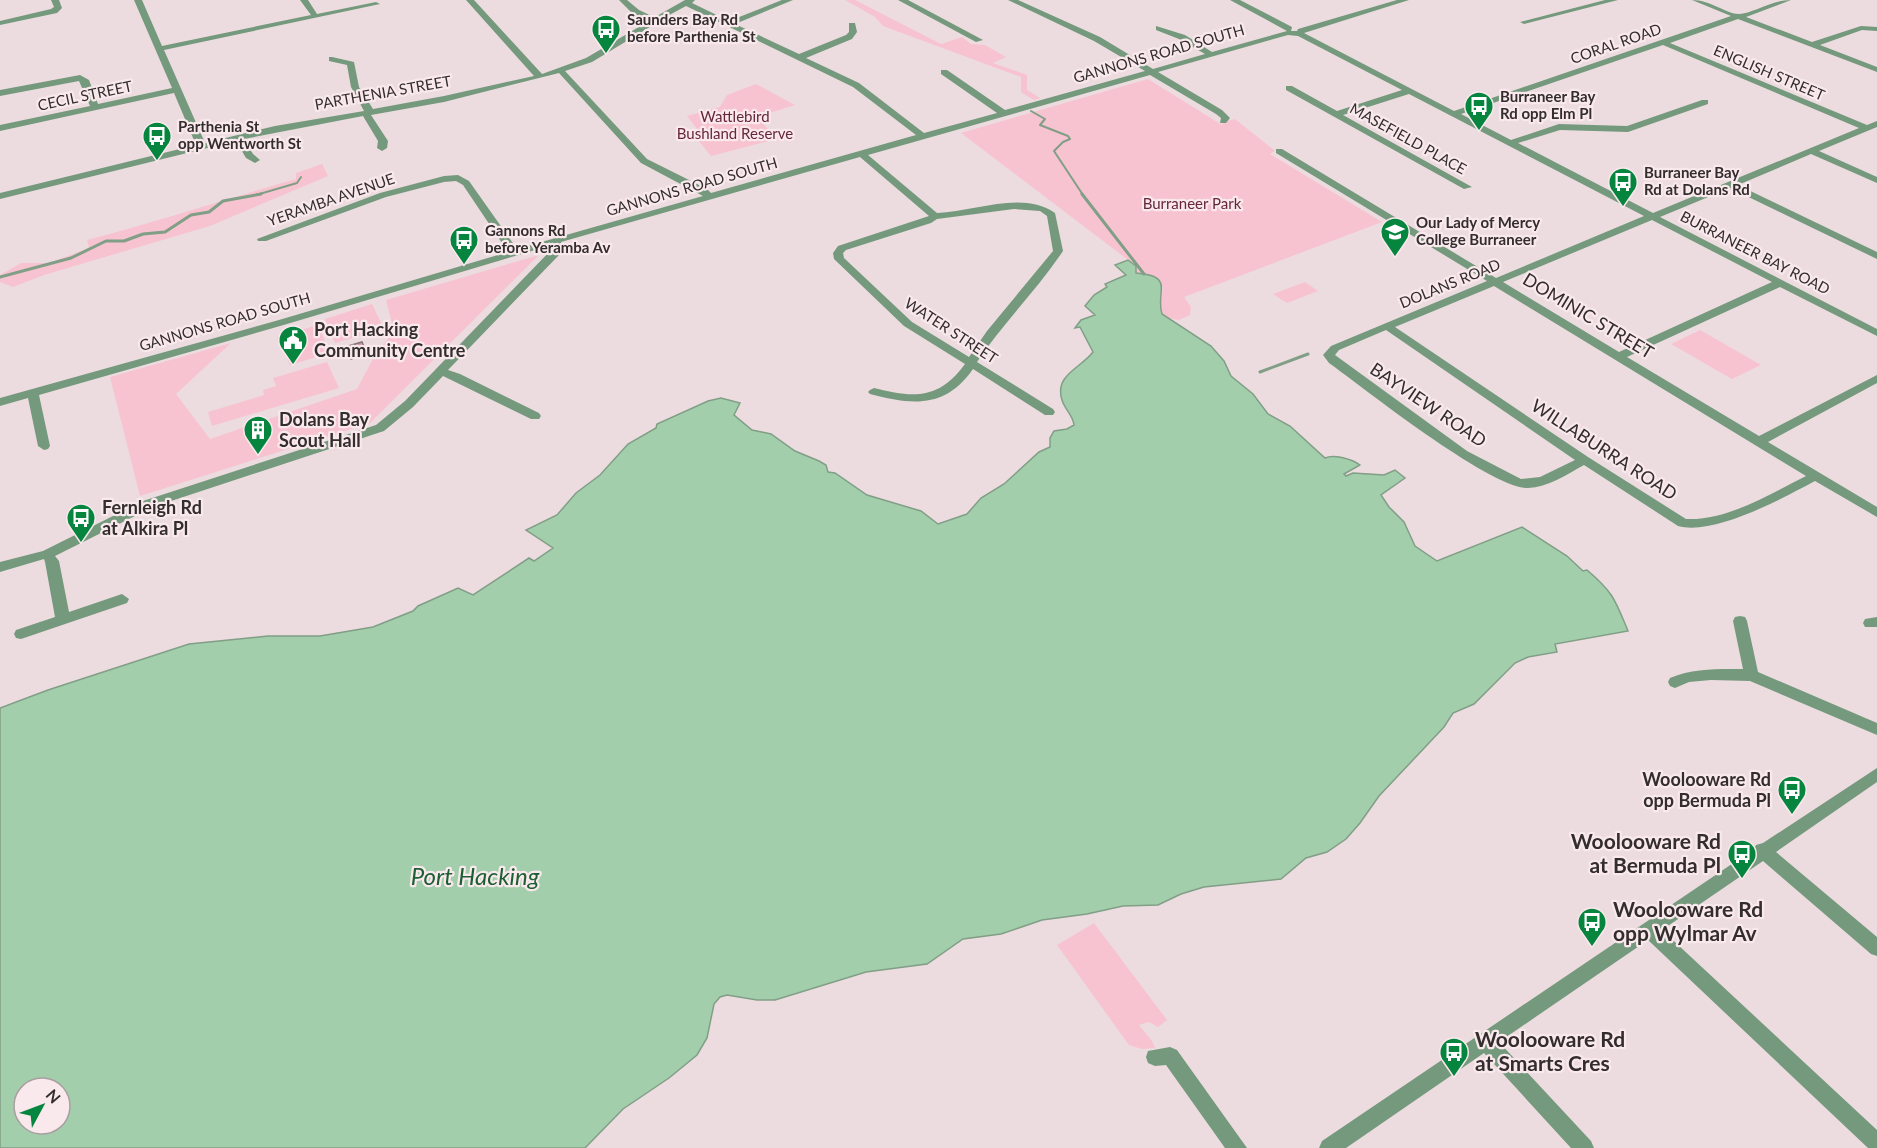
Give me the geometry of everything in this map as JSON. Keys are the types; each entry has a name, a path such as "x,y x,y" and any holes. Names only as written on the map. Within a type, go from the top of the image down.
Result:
{"street":[{"path":"0,23 54,11 58,8 55,0"},
{"path":"138,0 202,148"},
{"path":"304,0 315,16"},
{"path":"470,0 540,78"},
{"path":"623,0 636,12 654,19"},
{"path":"730,23 789,0"},
{"path":"902,0 979,40"},
{"path":"1012,0 1096,39 1227,119"},
{"path":"1234,0 1289,31 1300,32 1405,0"},
{"path":"1524,22 1614,0"},
{"path":"1696,0 1877,70"},
{"name":"CORAL ROAD","path":"1453,114 1787,0"},
{"path":"688,1 856,85 924,137"},
{"name":"PARTHENIA STREET","path":"0,196 202,148 238,137 367,111 444,99 540,78 604,52 654,19 688,1"},
{"path":"159,49 376,4"},
{"path":"800,57 849,37 853,33 852,25"},
{"path":"1159,28 1182,37 1212,55"},
{"path":"1812,45 1861,28 1877,29"},
{"name":"GANNONS ROAD SOUTH","path":"0,402 1289,31"},
{"name":"BURRANEER BAY ROAD","path":"1300,32 1453,114 1877,333"},
{"name":"ENGLISH STREET","path":"1662,42 1866,128"},
{"path":"332,59 351,64 355,87 369,110 366,114 383,141 382,148"},
{"path":"561,71 644,161 704,191 709,198"},
{"path":"944,72 1004,114"},
{"path":"0,93 81,78 85,80 95,108"},
{"name":"MASEFIELD PLACE","path":"1289,88 1467,187"},
{"name":"CECIL STREET","path":"0,128 175,90"},
{"name":"MASEFIELD PLACE","path":"1336,114 1409,91"},
{"path":"1509,143 1559,127 1628,129 1706,102"},
{"name":"DOLANS ROAD","path":"1335,348 1877,124"},
{"path":"238,137 249,156 255,160"},
{"name":"DOMINIC STREET","path":"1279,151 1877,513"},
{"path":"1811,151 1877,180"},
{"path":"862,154 935,216 953,216 1027,205 1041,207 1052,215 1058,249 1057,254 970,361 955,385 945,392 913,398 897,398 874,392"},
{"name":"YERAMBA AVENUE","path":"262,239 383,195 444,179 458,178 466,183 514,253"},
{"path":"1731,185 1877,256"},
{"name":"WATER STREET","path":"935,216 842,248 838,253 839,258 903,320 1049,412"},
{"path":"0,567 47,554 148,504 380,428 409,404 556,252 558,248 556,241"},
{"path":"1619,356 1779,283"},
{"name":"WILLABURRA ROAD","path":"1387,326 1584,460 1683,524 1693,526 1714,521 1815,476"},
{"name":"BAYVIEW ROAD","path":"1335,348 1329,355 1333,361 1463,454 1519,483 1528,485 1541,482 1584,460"},
{"path":"440,371 456,376 535,416"},
{"path":"1760,441 1877,378"},
{"path":"33,392 44,446"},
{"path":"47,554 52,561 63,620"},
{"path":"21,634 122,599"},
{"path":"1740,621 1751,675"},
{"path":"1675,682 1687,677 1705,675 1751,675 1877,729"},
{"path":"1329,1148 1762,850 1877,774"},
{"path":"1762,850 1877,948"},
{"path":"1649,929 1877,1143"},
{"path":"1486,1041 1584,1148"},
{"path":"1169,1054 1237,1148"}],"green space":[{"path":"845,0 855,0 941,44 962,37 971,44 985,45 1006,57 993,63 1027,75 1027,90 1040,98 1034,100 1021,92 1021,77 883,26 875,17"},
{"name":"Burraneer Park","path":"1148,79 1222,125 1223,122 1235,119 1275,151 1270,154 1382,222 1184,297 1191,307 1190,315 1179,320 1167,318 1161,307 1163,287 1154,277 1136,273 1136,266 961,133"},
{"name":"Wattlebird Bushland Reserve","path":"756,84 795,105 757,117 777,139 711,156 694,135 700,133 687,116 720,107 727,95"},
{"path":"322,164 328,176 210,226 44,275 13,287 0,282 0,275 21,263 49,263 89,248 87,240 296,179 296,173"},
{"path":"539,255 370,423 140,496 110,377 231,343 176,394 210,439 357,389 376,353 394,331 386,300"},
{"path":"1305,282 1318,291 1287,303 1273,294"},
{"path":"372,304 384,329 335,343 325,319"},
{"path":"318,325 330,353 290,365 277,337"},
{"path":"1700,330 1761,365 1732,379 1671,344"},
{"path":"327,362 339,388 212,426 208,412 264,395 263,390 276,386 273,378"},
{"path":"1094,923 1167,1020 1158,1027 1149,1022 1139,1025 1155,1048 1142,1049 1129,1045 1057,945"}],"water":[{"name":"Port Hacking","path":"1128,260 1136,266 1136,273 1148,275 1160,281 1162,314 1211,346 1224,361 1231,376 1253,394 1268,414 1290,426 1325,458 1343,458 1360,465 1344,474 1346,476 1353,473 1384,475 1395,470 1405,478 1381,495 1404,522 1415,546 1437,561 1522,527 1596,578 1613,598 1628,631 1555,644 1557,652 1528,657 1515,663 1474,704 1453,713 1444,727 1379,796 1346,839 1327,852 1306,858 1281,879 1204,887 1181,894 1158,905 1123,906 1042,920 1001,934 963,939 927,964 866,972 775,1000 757,1000 727,995 720,997 714,1004 707,1038 697,1055 669,1078 623,1109 585,1148 0,1148 0,708 189,644 268,636 320,636 373,627 413,611 418,606 458,588 473,595 529,558 534,561 553,548 526,530 557,515 576,493 600,475 628,444 656,428 657,424 708,401 721,398 740,403 734,415 752,430 771,434 795,451 819,461 826,465 828,472 835,473 867,495 921,511 938,524 967,514 981,498 1004,484 1039,452 1050,447 1050,438 1054,431 1067,429 1074,425 1062,400 1062,384 1065,378 1093,352 1080,327 1075,328 1081,320 1095,315 1085,306 1094,295 1107,287 1105,284 1126,275 1115,265"}],"building":[{"path":"362,342 367,354 351,359 345,347"}],"waterway":[{"path":"1031,111 1045,119 1040,125 1068,136 1070,139 1054,151 1083,195"},
{"path":"257,195 297,183 301,177"},
{"path":"257,195 261,194"},
{"path":"1082,194 1144,274"},
{"path":"0,277 71,258 106,241 124,241 143,234 165,232 191,215 209,212 223,201 257,195"},
{"path":"1260,372 1308,354"}],"place":[{"name":"Saunders Bay Rd before Parthenia St","path":"606,54"},
{"name":"Burraneer Bay Rd opp Elm Pl","path":"1479,132"},
{"name":"Parthenia St opp Wentworth St","path":"157,162"},
{"name":"Burraneer Bay Rd at Dolans Rd","path":"1623,208"},
{"name":"Our Lady of Mercy College Burraneer","path":"1395,258"},
{"name":"Gannons Rd before Yeramba Av","path":"464,266"},
{"name":"Port Hacking Community Centre","path":"293,366"},
{"name":"Dolans Bay Scout Hall","path":"258,456"},
{"name":"Fernleigh Rd at Alkira Pl","path":"81,544"},
{"name":"Woolooware Rd opp Bermuda Pl","path":"1792,816"},
{"name":"Woolooware Rd at Bermuda Pl","path":"1742,880"},
{"name":"Woolooware Rd opp Wylmar Av","path":"1592,948"},
{"name":"Woolooware Rd at Smarts Cres","path":"1454,1078"}]}
